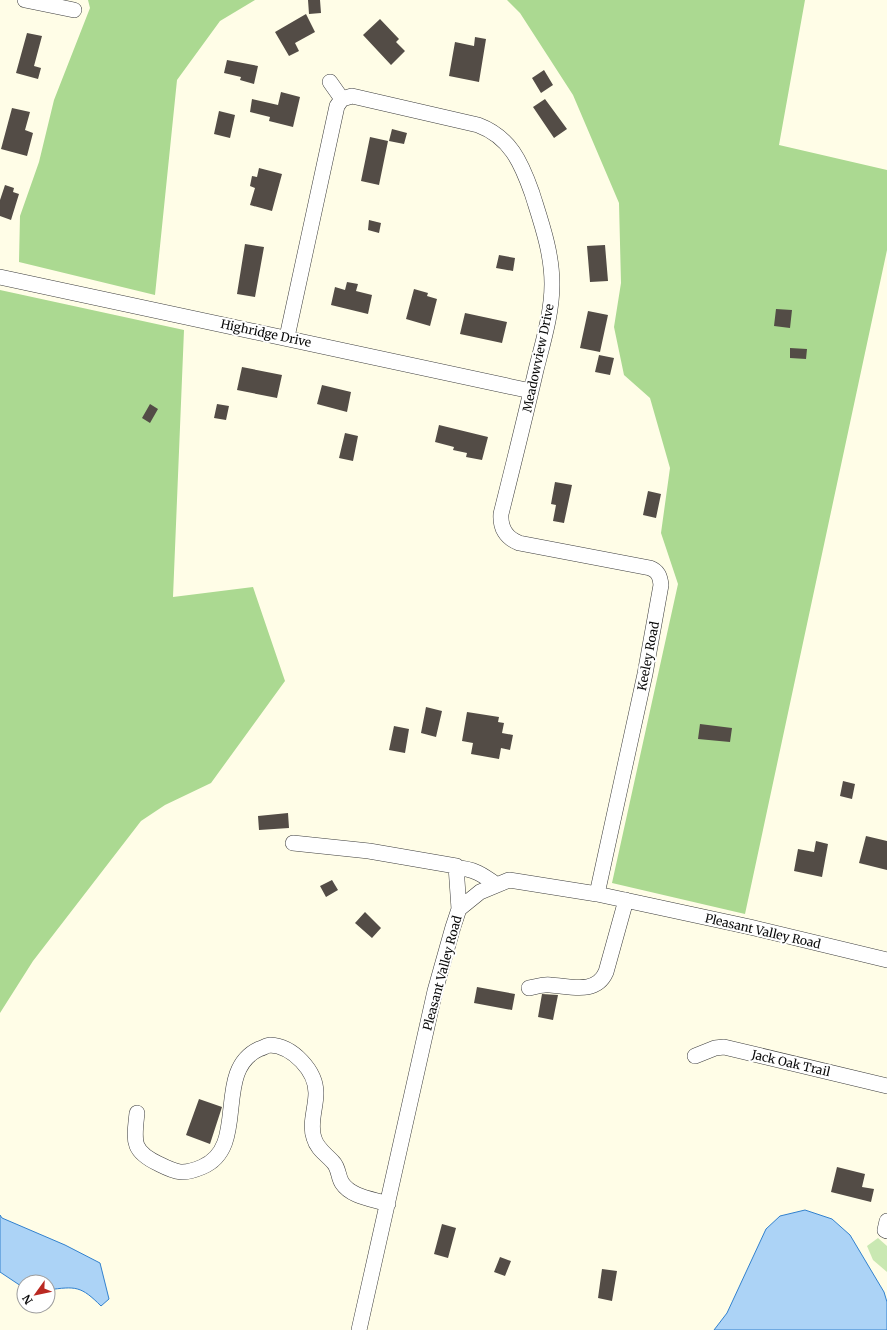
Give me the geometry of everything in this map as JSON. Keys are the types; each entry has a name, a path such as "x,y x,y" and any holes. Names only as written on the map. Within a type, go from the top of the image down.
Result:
{"street":[{"path":"25,0 74,10"},
{"path":"287,337 337,106 342,99 330,82"},
{"name":"Meadowview Drive","path":"342,99 352,96 478,125 500,137 515,152 525,174 544,231 552,284 548,319 501,514 500,522 506,535"},
{"name":"Highridge Drive","path":"0,277 107,301 287,337 531,391"},
{"name":"Keeley Road","path":"506,535 512,540 528,545 650,568 658,573 661,578 645,674 597,894"},
{"path":"292,843 369,851 456,866 456,868 469,868 480,873 497,885"},
{"path":"456,868 459,909"},
{"name":"Pleasant Valley Road","path":"359,1330 435,991 459,909 480,892 509,880 597,894 750,927 887,960"},
{"path":"529,988 549,984 572,987 588,987 600,982 606,972 626,900"},
{"path":"137,1113 134,1141 144,1158 172,1170 188,1173 209,1164 216,1157 228,1133 236,1076 243,1062 256,1051 269,1045 286,1049 300,1058 312,1077 316,1092 312,1125 313,1137 325,1155 333,1162 341,1183 349,1191 388,1204"},
{"name":"Jack Oak Trail","path":"695,1056 715,1048 724,1047 887,1086"}],"green space":[{"path":"88,0 255,0 220,21 177,80 155,295 19,262 20,216 39,162 54,100 90,8"},
{"path":"507,0 805,0 779,145 887,170 887,250 745,914 612,883 678,584 661,533 670,468 650,398 624,375 614,327 621,283 619,203 573,95 520,13"},
{"path":"0,290 184,330 173,597 253,587 285,681 211,783 165,805 141,821 33,961 0,1013"},
{"path":"878,1238 887,1246 887,1272 873,1260 867,1246"}],"water":[{"path":"805,1210 832,1219 850,1235 884,1292 887,1302 887,1330 714,1330 727,1313 766,1229 780,1216"},
{"path":"0,1215 2,1218 65,1245 100,1263 109,1299 101,1306 88,1294 78,1289 56,1289 56,1274 16,1274 16,1283 0,1272"}],"building":[{"path":"308,0 320,0 321,13 309,14"},
{"path":"306,14 315,32 295,43 299,51 289,56 275,32"},
{"path":"380,19 399,39 396,42 405,51 391,65 363,35"},
{"path":"27,33 42,36 34,66 41,68 38,79 16,73"},
{"path":"475,37 486,39 479,82 449,76 455,42 474,46"},
{"path":"227,60 258,66 254,84 240,80 241,77 224,73"},
{"path":"544,70 553,85 541,93 532,78"},
{"path":"281,92 300,97 293,127 269,121 270,117 250,112 252,99 278,105"},
{"path":"545,99 567,129 554,138 533,107"},
{"path":"12,108 30,112 25,130 33,133 27,156 1,149"},
{"path":"219,111 235,115 230,138 214,134"},
{"path":"392,129 407,133 404,144 389,141"},
{"path":"370,137 388,141 379,185 361,181"},
{"path":"259,168 282,174 272,211 250,205 255,188 250,186 252,176 257,177"},
{"path":"5,185 14,188 13,192 19,194 11,220 0,216 0,200"},
{"path":"369,220 381,223 379,233 368,230"},
{"path":"245,244 264,247 255,297 237,294"},
{"path":"605,245 608,281 590,282 587,246"},
{"path":"499,255 515,258 513,271 496,268"},
{"path":"347,282 358,284 356,291 372,295 368,314 331,305 335,287 345,290"},
{"path":"414,289 428,293 427,296 437,299 430,326 406,319"},
{"path":"776,309 792,310 790,328 774,326"},
{"path":"588,311 608,315 600,352 580,348"},
{"path":"465,313 507,322 502,343 460,334"},
{"path":"790,348 807,349 806,359 790,358"},
{"path":"599,355 614,358 610,375 595,372"},
{"path":"242,367 282,375 277,398 237,390"},
{"path":"322,385 351,392 347,412 317,404"},
{"path":"150,404 158,409 150,423 142,418"},
{"path":"217,404 229,406 226,420 214,418"},
{"path":"439,425 488,437 482,460 466,457 467,453 453,450 454,447 435,442"},
{"path":"345,433 358,436 353,461 339,458"},
{"path":"555,482 572,485 564,523 553,521 556,505 551,504"},
{"path":"648,491 661,494 656,518 643,515"},
{"path":"426,707 442,711 436,737 421,733"},
{"path":"467,712 499,717 498,722 504,723 502,733 513,735 510,750 501,748 499,759 471,754 473,743 462,741"},
{"path":"700,724 732,728 730,742 698,739"},
{"path":"394,726 409,729 405,753 389,750"},
{"path":"843,781 855,784 852,799 840,796"},
{"path":"288,813 289,828 259,830 258,816"},
{"path":"866,836 887,841 887,870 859,863"},
{"path":"816,841 828,844 822,877 794,871 798,849 814,852"},
{"path":"332,880 338,890 326,897 320,886"},
{"path":"365,912 381,928 372,938 355,923"},
{"path":"477,987 515,994 512,1010 474,1003"},
{"path":"542,994 558,995 553,1020 538,1017"},
{"path":"199,1099 222,1107 210,1144 186,1135"},
{"path":"837,1167 865,1174 862,1187 874,1189 871,1202 831,1192"},
{"path":"442,1224 456,1228 448,1258 434,1254"},
{"path":"500,1257 511,1261 505,1276 494,1272"},
{"path":"602,1269 617,1271 612,1301 598,1298"}]}
